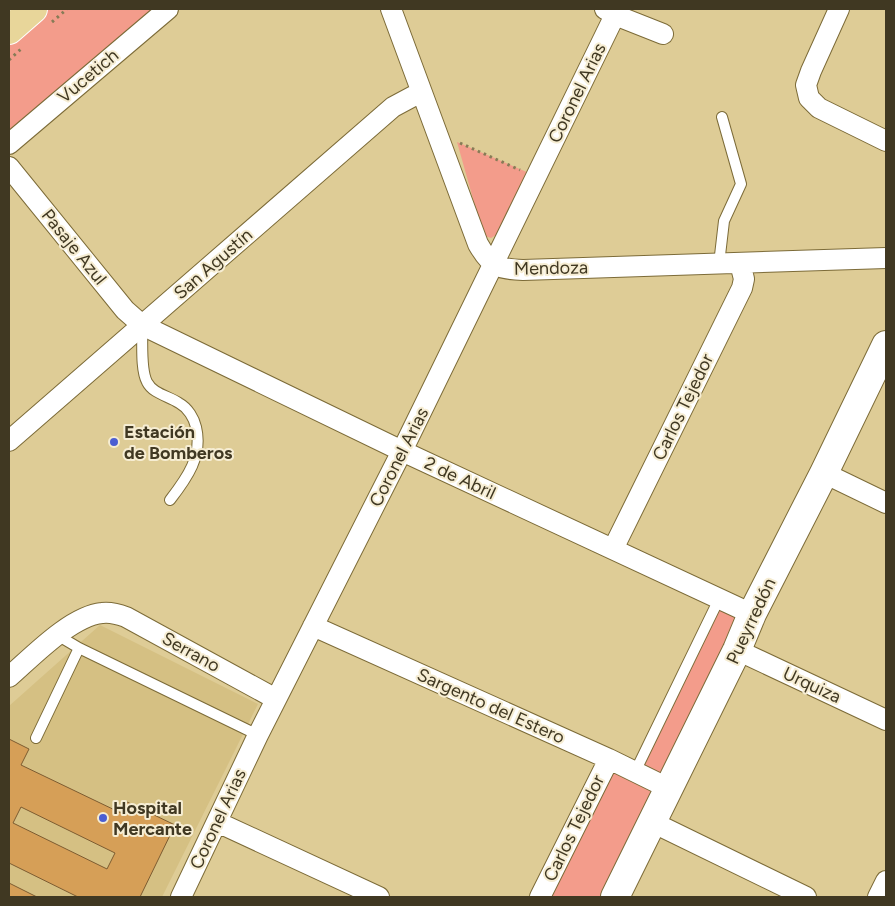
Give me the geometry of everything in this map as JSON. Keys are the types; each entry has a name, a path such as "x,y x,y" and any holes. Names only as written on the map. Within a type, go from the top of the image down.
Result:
{"main road":[{"path":"9,30 33,9"}],"street":[{"name":"Vucetich","path":"9,144 168,9"},
{"name":"Mendoza","path":"391,9 478,244 485,257 494,265 506,269 524,270 886,258"},
{"path":"839,9 806,85 809,98 819,108 886,141"},
{"name":"Coronel Arias","path":"181,897 258,735 494,265 610,12 662,34"},
{"name":"San Agustín","path":"9,441 394,108 421,92"},
{"name":"Pasaje Azul","path":"9,167 125,310 142,325"},
{"name":"Carlos Tejedor","path":"613,549 742,288 744,279 740,264"},
{"name":"2 de Abril","path":"142,325 402,451 752,614"},
{"name":"Pueyrredón","path":"615,897 737,650 752,614 824,473 886,345"},
{"path":"824,473 886,503"},
{"name":"Serrano","path":"57,635 76,623 102,613 126,616 276,699"},
{"name":"Sargento del Estero","path":"313,626 668,788"},
{"path":"9,677 57,635"},
{"name":"Urquiza","path":"737,650 886,720"},
{"name":"Carlos Tejedor","path":"540,897 608,759"},
{"path":"217,822 380,897"},
{"path":"652,822 806,897"},
{"path":"878,897 886,881"}],"lane":[{"path":"719,264 724,221 741,184 722,117"},
{"path":"142,325 146,382 151,388 180,403 189,411 195,422 198,436 198,450 193,467 182,486 170,500"},
{"path":"635,772 719,599"},
{"path":"57,635 79,648 258,735"},
{"path":"36,738 79,648"}],"path":[{"path":"438,137 457,142 535,177"}],"shaded area":[{"path":"47,9 154,9 9,134 9,42"},
{"path":"457,142 529,173 496,235 491,238 485,236 481,227"},
{"path":"719,599 752,614 615,897 540,897 609,759 635,772"},
{"path":"100,625 258,704 162,897 9,897 9,706"}],"building":[{"name":"Hospital Mercante","path":"9,739 29,749 21,765 121,813 127,802 175,825 140,897 78,897 9,863","holes":["21,807 115,853 107,869 13,823"]},
{"path":"9,883 37,897 9,897"}],"place":[{"name":"Estación de Bomberos","path":"114,442"},
{"name":"Hospital Mercante","path":"103,818"}]}
